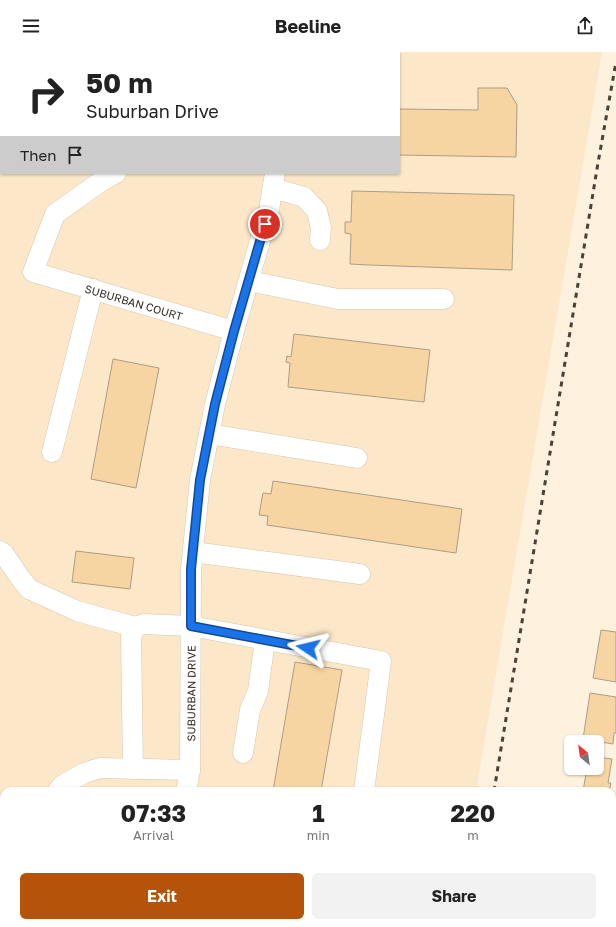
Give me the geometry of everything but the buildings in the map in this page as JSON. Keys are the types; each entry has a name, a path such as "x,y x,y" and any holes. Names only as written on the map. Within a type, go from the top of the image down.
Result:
{"street":[{"name":"SUBURBAN COURT","path":"114,174 100,182 55,214 33,272 234,331"},
{"path":"274,180 304,196 317,211 321,228 320,240"},
{"name":"SUBURBAN DRIVE","path":"187,787 190,770 191,569 200,480 215,404 234,331 269,210 274,180"},
{"path":"249,281 338,299 444,299"},
{"path":"52,452 92,289"},
{"path":"209,434 357,458"},
{"path":"0,551 4,554 21,579 30,589 77,611 135,627 142,624 191,626 381,661 365,787"},
{"path":"193,552 360,574"},
{"path":"133,769 131,637 135,627"},
{"path":"243,753 250,710 258,691 265,640"},
{"path":"61,787 84,773 100,768 190,770"}],"shaded area":[{"path":"400,52 602,52 477,787 0,787 0,174 400,174"}],"railway":[{"path":"495,787 616,62"}],"route":[{"path":"265,224 234,331 215,404 200,480 191,569 191,626 308,648"}]}
